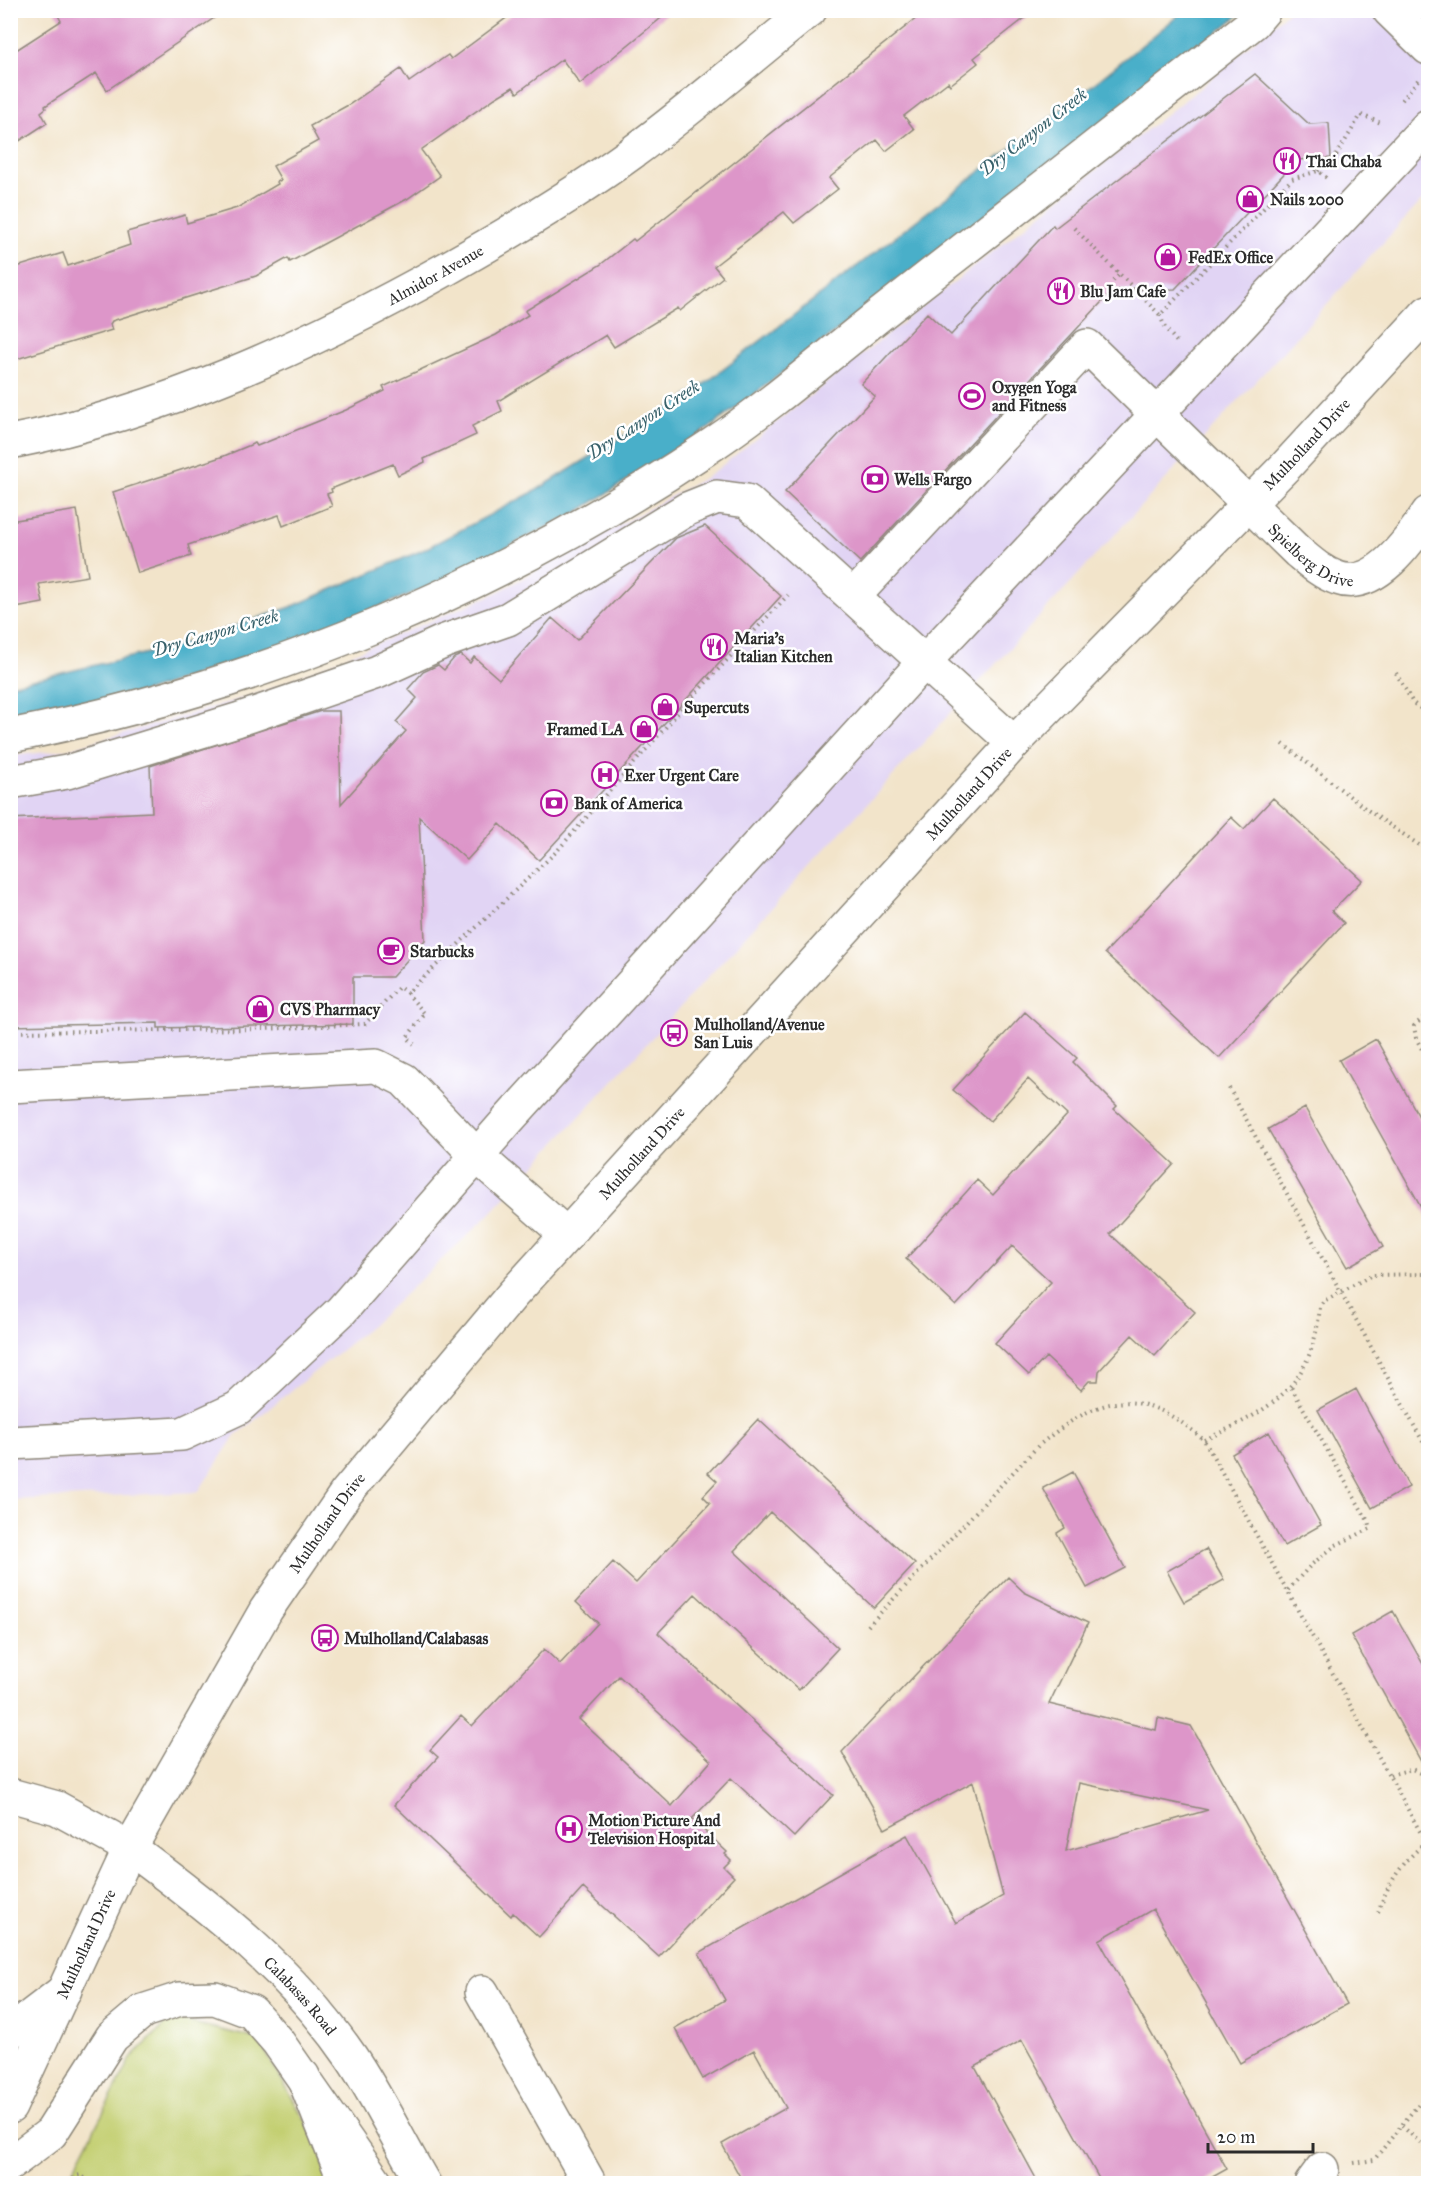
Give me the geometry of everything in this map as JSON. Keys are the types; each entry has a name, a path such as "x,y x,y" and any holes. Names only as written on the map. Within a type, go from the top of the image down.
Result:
{"main road":[{"name":"Almidor Avenue","path":"10,442 136,409 225,377 357,318 511,232 633,152 810,10"},
{"path":"10,736 148,705 234,679 424,607 565,536 714,443 1253,23 1264,10"},
{"path":"1389,10 1425,63"},
{"path":"10,1443 182,1434 238,1408 341,1311 477,1156 925,661 1159,414 1353,203 1428,126"},
{"name":"Mulholland Drive","path":"10,2107 130,1848 266,1610 346,1493 458,1358 567,1235 1014,743 1248,504 1428,312"},
{"name":"Spielberg Drive","path":"854,596 1087,346 1298,552 1323,572 1339,579 1354,580 1373,573 1392,560 1412,538 1428,513"},
{"path":"10,782 67,772 237,720 377,672 445,641 508,619 687,509 717,497 747,501 1014,743"},
{"path":"10,1086 376,1066 404,1080 477,1156 567,1235"},
{"name":"Calabasas Road","path":"10,1795 57,1808 130,1848 209,1906 272,1963 328,2026 352,2059 424,2184"},
{"path":"10,2032 65,1990"},
{"path":"482,1992 590,2184"},
{"path":"10,2164 51,2133 112,2037 143,2012 180,1999 215,1998 252,2012 303,2076 378,2184"},
{"path":"303,2076 346,2184"}],"path":[{"path":"1399,104 1425,63"},
{"path":"1160,315 1292,179 1318,171 1334,159 1361,115 1380,125 1386,118"},
{"path":"1318,171 1353,203"},
{"path":"1074,228 1160,315 1165,328 1185,350"},
{"path":"1113,281 1119,275"},
{"path":"407,993 558,850 686,704 788,596"},
{"path":"1396,673 1413,703 1428,714"},
{"path":"1283,744 1366,809 1428,851"},
{"path":"10,1032 263,1029 365,1024 399,987 425,1014 407,1037 419,1049"},
{"path":"1428,1013 1414,1026 1416,1038 1428,1060"},
{"path":"1229,1088 1428,1451"},
{"path":"1204,1440 1257,1416 1291,1387 1311,1356 1320,1307 1339,1292 1372,1275 1428,1274"},
{"path":"1288,1590 1311,1565 1336,1545 1370,1529 1368,1521 1291,1387"},
{"path":"868,1626 1038,1446 1067,1422 1101,1404 1135,1402 1178,1418 1204,1440 1428,1843 1404,1862 1386,1890 1378,1912"},
{"path":"1390,1775 1412,1769 1428,1777"},
{"path":"1374,2160 1428,2092"},
{"path":"1402,2126 1428,2150"},
{"path":"71,2184 75,2176 80,2175 94,2184"}],"shaded area":[{"path":"1289,11 1428,11 1428,194 489,1215 371,1326 234,1437 198,1492 11,1500 10,756 66,750 261,693 496,593 710,475 1200,88"}],"green space":[{"path":"172,2018 258,2039 318,2142 328,2183 66,2184 132,2057"}],"water":[{"name":"Dry Canyon Creek","path":"1184,11 1244,11 963,235 708,429 576,513 423,589 274,649 126,698 11,721 10,685 169,648 291,607 423,550 537,490 694,392 1100,79"}],"building":[{"path":"55,10 226,10 107,90 96,73 45,106 46,108 41,112 47,123 10,147 10,54 61,21"},
{"path":"517,10 671,10 580,84 562,59 517,93 513,87 495,98 421,150 440,176 407,199 290,262 288,258 256,276 112,321 110,324 112,330 10,361 10,269 63,253 68,266 130,245 127,232 185,215 187,223 237,208 278,184 277,182 281,180 273,166 318,141 310,126 350,104 401,69 409,82 448,55 451,59"},
{"path":"927,10 1035,10 974,58 978,63 950,85 948,82 904,116 914,129 886,151 877,140 829,178 838,189 794,223 784,212 714,266 723,277 680,311 678,308 614,347 606,335 498,401 502,411 472,426 476,435 424,459 425,462 398,475 393,464 331,489 332,492 327,494 332,506 283,526 279,515 188,545 191,556 138,573 113,492 224,456 255,443 257,446 346,410 385,391 383,387 496,335 528,315 525,311 600,265 633,239 635,241"},
{"path":"1255,74 1309,124 1329,123 1331,158 1297,160 1175,289 1113,290 860,562 785,492 875,396 861,384 927,313 951,335 1053,225 1055,228"},
{"path":"77,510 88,576 39,584 43,603 10,609 10,521"},
{"path":"705,526 781,596 539,860 500,824 467,860 419,817 425,940 392,977 353,977 353,1024 158,1028 158,1023 10,1026 10,819 152,812 150,766 321,711 339,711 341,804 406,731 396,722 417,698 408,689 423,672 438,665 444,670 454,658 461,655 470,663 474,657 499,679 552,618 577,640 676,538"},
{"path":"1273,798 1362,880 1332,911 1344,923 1219,1058 1105,953 1231,817 1244,829"},
{"path":"1025,1012 1077,1058 1073,1062 1117,1106 1114,1109 1174,1164 1110,1234 1195,1312 1155,1356 1132,1335 1099,1371 1098,1381 1089,1381 1081,1390 1046,1357 1029,1375 995,1343 1051,1282 1012,1246 956,1306 906,1259 977,1180 993,1195 1067,1115 1028,1079 990,1121 953,1090"},
{"path":"1376,1039 1428,1133 1428,1219 1339,1060"},
{"path":"1305,1108 1383,1247 1347,1267 1268,1129"},
{"path":"1356,1389 1409,1487 1372,1508 1318,1410"},
{"path":"758,1419 915,1564 874,1608 770,1512 734,1551 838,1648 799,1690 695,1594 658,1633 833,1795 794,1837 731,1778 692,1819 727,1852 725,1854 731,1860 724,1867 734,1877 659,1957 583,1888 539,1937 513,1913 511,1916 394,1805 438,1757 430,1750 461,1716 472,1726 544,1649 560,1664 598,1623 576,1602 613,1562 636,1583 710,1503 703,1496 717,1481 708,1473","holes":["619,1676 711,1761 672,1806 579,1719"]},
{"path":"1269,1432 1321,1525 1284,1546 1232,1454"},
{"path":"1073,1472 1125,1568 1087,1588 1057,1533 1065,1528 1043,1488"},
{"path":"1206,1549 1224,1580 1184,1602 1167,1571"},
{"path":"1008,1577 1024,1592 1088,1623 1049,1704 1156,1730 1158,1718 1191,1726 1347,2004 1240,2063 1153,1909 1099,1940 1227,2169 1200,2184 1102,2184 1022,2040 975,2067 1039,2184 744,2184 722,2144 786,2108 754,2050 703,2079 675,2028 725,2000 699,1953 907,1835 956,1923 1003,1896 973,1782 885,1829 842,1752","holes":["1079,1783 1208,1810 1066,1851"]},
{"path":"1393,1611 1428,1673 1428,1774 1351,1635"}],"place":[{"name":"Thai Chaba","path":"1287,161"},
{"name":"Nails 2000","path":"1250,199"},
{"name":"FedEx Office","path":"1168,257"},
{"name":"Blu Jam Cafe","path":"1061,291"},
{"name":"Oxygen Yoga and Fitness","path":"972,396"},
{"name":"Wells Fargo","path":"875,479"},
{"name":"Maria's Italian Kitchen","path":"714,647"},
{"name":"Supercuts","path":"665,707"},
{"name":"Framed LA","path":"644,729"},
{"name":"Exer Urgent Care","path":"605,775"},
{"name":"Bank of America","path":"554,803"},
{"name":"Starbucks","path":"391,951"},
{"name":"CVS Pharmacy","path":"260,1009"},
{"name":"Mulholland/Avenue San Luis","path":"674,1033"},
{"name":"Mulholland/Calabasas","path":"325,1638"},
{"name":"Motion Picture And Television Hospital","path":"569,1829"}]}
